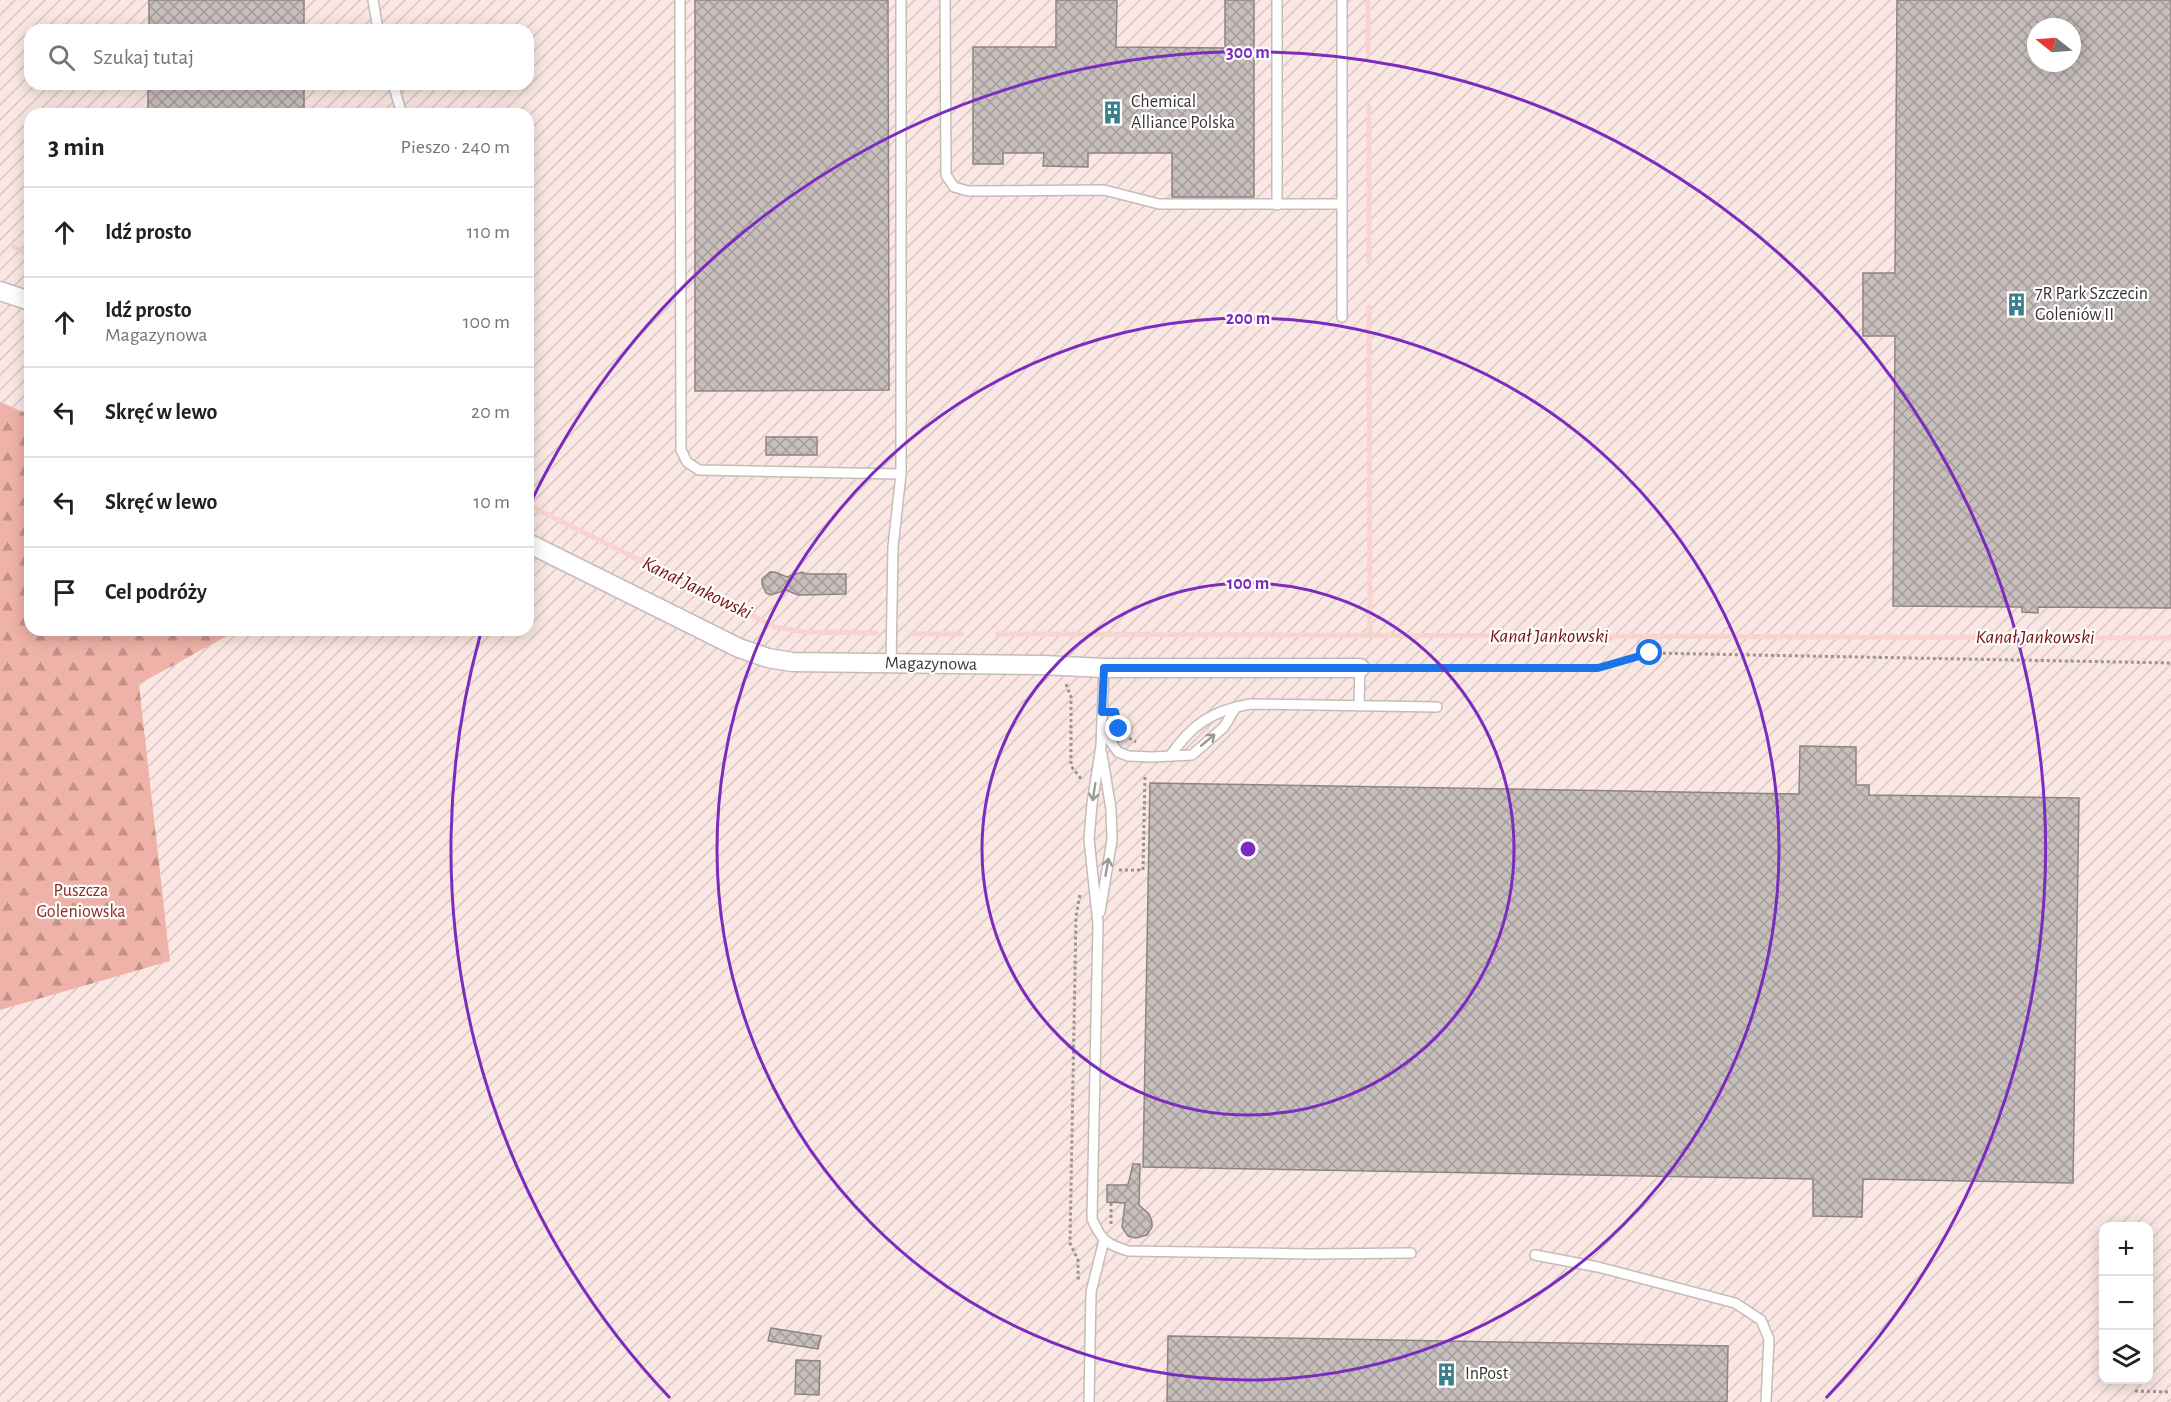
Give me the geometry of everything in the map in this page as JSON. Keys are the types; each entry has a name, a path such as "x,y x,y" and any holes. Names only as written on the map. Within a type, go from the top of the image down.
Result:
{"street":[{"path":"0,291 24,299"},
{"name":"Magazynowa","path":"534,546 739,648 768,658 792,662 1104,668 1360,668"}],"lane":[{"path":"374,0 377,24"},
{"path":"680,0 681,450 687,462 699,470 901,474"},
{"path":"891,663 893,547 901,474 901,0"},
{"path":"945,0 946,175 954,187 968,191 1104,190 1159,204 1342,204"},
{"path":"1277,0 1277,205"},
{"path":"1342,0 1342,317"},
{"path":"395,90 400,108"},
{"path":"1104,668 1101,746 1089,839 1098,924 1092,1219 1100,1237 1111,1245 1128,1251 1411,1253"},
{"path":"1359,706 1360,668"},
{"path":"1170,756 1184,736 1208,717 1250,704 1437,707"},
{"path":"1102,729 1118,752 1128,756 1152,758 1192,755 1224,727 1236,707"},
{"path":"1098,924 1112,840 1111,809 1101,746"},
{"path":"1089,1402 1091,1292 1104,1240"},
{"path":"1534,1255 1598,1267 1735,1303 1761,1320 1769,1339 1766,1402"}],"path":[{"path":"1360,668 1598,668 1650,653 2171,663"},
{"path":"1061,680 1068,686 1071,697 1071,766 1082,781"},
{"path":"1121,733 1126,738 1141,744"},
{"path":"1117,870 1143,870 1145,775"},
{"path":"1081,888 1076,915 1070,1243 1078,1260 1078,1278 1093,1279"},
{"path":"2135,1391 2171,1392"}],"shaded area":[{"path":"0,0 2171,0 2171,1402 0,1402 0,1010 170,961 139,683 227,636 534,636 534,108 24,108 24,412 0,402"}],"green space":[{"name":"Puszcza Goleniowska","path":"0,402 24,412 24,636 227,636 139,684 170,961 0,1010"}],"building":[{"path":"149,0 304,0 304,24 149,24"},
{"path":"695,0 888,0 889,390 695,391"},
{"name":"Chemical Alliance Polska","path":"1056,0 1117,0 1116,47 1225,48 1225,0 1254,0 1254,197 1172,197 1172,153 1088,153 1088,167 1043,166 1044,153 1003,153 1003,164 973,164 973,47 1056,47"},
{"name":"7R Park Szczecin Goleniów II","path":"1897,0 2171,0 2171,608 2038,607 2038,613 2022,612 2022,607 1893,606 1895,336 1863,336 1863,273 1895,273"},
{"path":"148,90 304,90 304,108 148,108"},
{"path":"766,437 817,437 817,455 766,455"},
{"path":"770,572 787,577 802,572 846,574 846,594 798,595 786,590 771,595 766,593 762,584 762,579"},
{"path":"1800,746 1856,747 1856,785 1869,785 1869,795 2079,798 2073,1183 1863,1179 1862,1217 1813,1216 1813,1179 1143,1167 1150,783 1799,794"},
{"path":"1133,1164 1140,1164 1139,1205 1149,1214 1152,1222 1147,1235 1136,1238 1128,1236 1122,1227 1125,1203 1107,1202 1107,1185 1128,1185"},
{"path":"771,1328 821,1336 818,1349 768,1341"},
{"name":"InPost","path":"1168,1336 1728,1346 1727,1402 1167,1402"},
{"path":"796,1360 820,1361 819,1395 795,1394"}],"waterway":[{"path":"1368,0 1368,53"},
{"path":"1369,106 1369,262"},
{"name":"Kanał Jankowski","path":"14,247 24,252"},
{"path":"1369,307 1370,634"},
{"name":"Kanał Jankowski","path":"534,508 775,627 805,632 876,633"},
{"name":"Kanał Jankowski","path":"914,634 961,634"},
{"name":"Kanał Jankowski","path":"998,634 2171,638"}],"place":[{"name":"Chemical Alliance Polska","path":"1113,112"},
{"name":"7R Park Szczecin Goleniów II","path":"2017,304"},
{"name":"InPost","path":"1447,1374"}],"route":[{"path":"1119,729 1115,712 1102,712 1104,668 1598,668 1650,653"}]}
